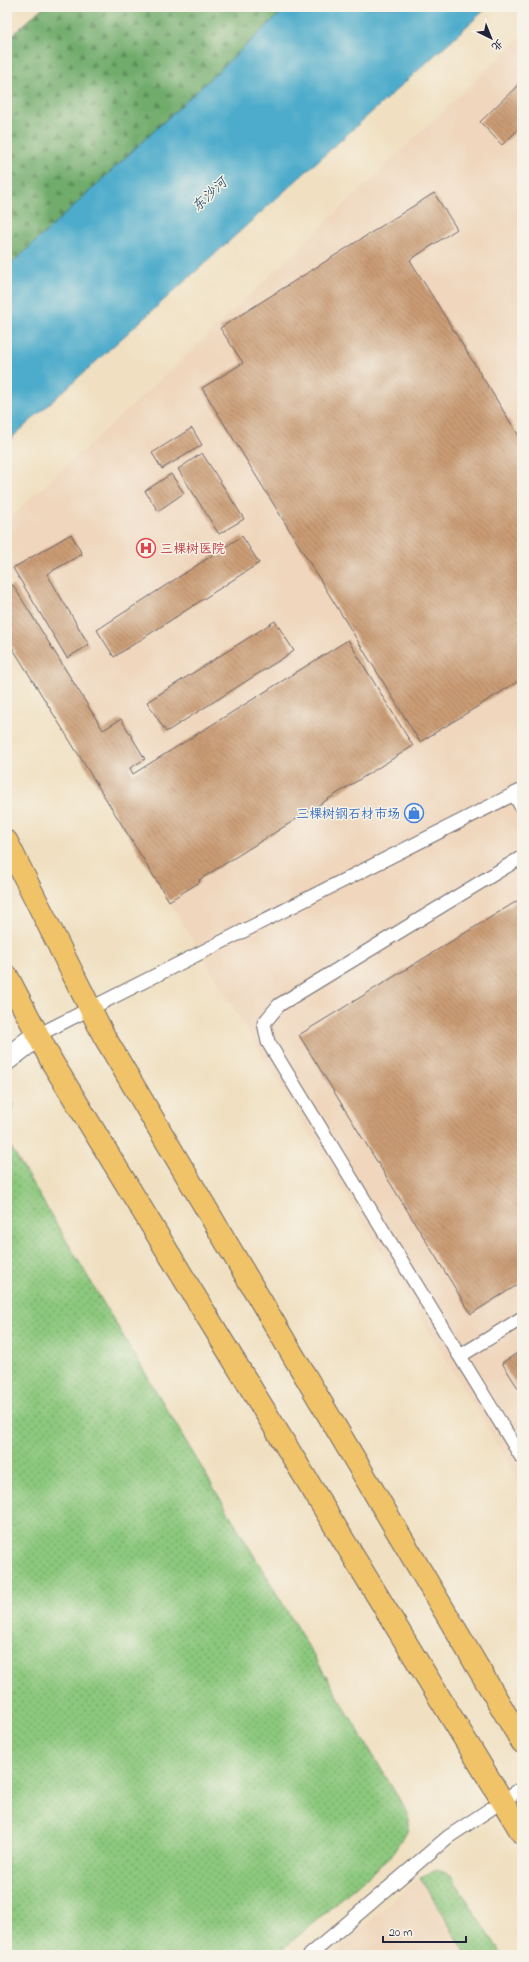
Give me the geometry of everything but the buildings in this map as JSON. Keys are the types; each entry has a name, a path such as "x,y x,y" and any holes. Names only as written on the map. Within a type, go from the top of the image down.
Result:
{"highway":[{"path":"7,842 108,1043 522,1742"},
{"path":"7,976 52,1062 522,1833"}],"street":[{"path":"7,1059 38,1035"}],"lane":[{"path":"38,1035 518,792 522,808"},
{"path":"522,856 279,1005 264,1023 268,1042 522,1458"},
{"path":"460,1356 522,1318"},
{"path":"310,1955 448,1837 522,1788"}],"shaded area":[{"name":"三棵树钢石材市场","path":"522,36 522,1486 169,901 414,745 346,641 150,766 121,719 103,730 7,576 7,520 170,371"},
{"path":"420,1877 467,1955 332,1955"}],"green space":[{"path":"43,7 287,7 7,268 7,40"},
{"path":"7,1094 14,1105 7,1122"},
{"path":"7,1141 408,1814 408,1830 391,1856 276,1955 7,1955"},
{"path":"437,1870 451,1875 502,1955 467,1955 420,1877"}],"water":[{"name":"东沙河","path":"287,7 488,7 7,442 7,268"}],"place":[{"name":"三棵树医院","path":"146,548"},
{"name":"三棵树钢石材市场","path":"414,813"}]}
